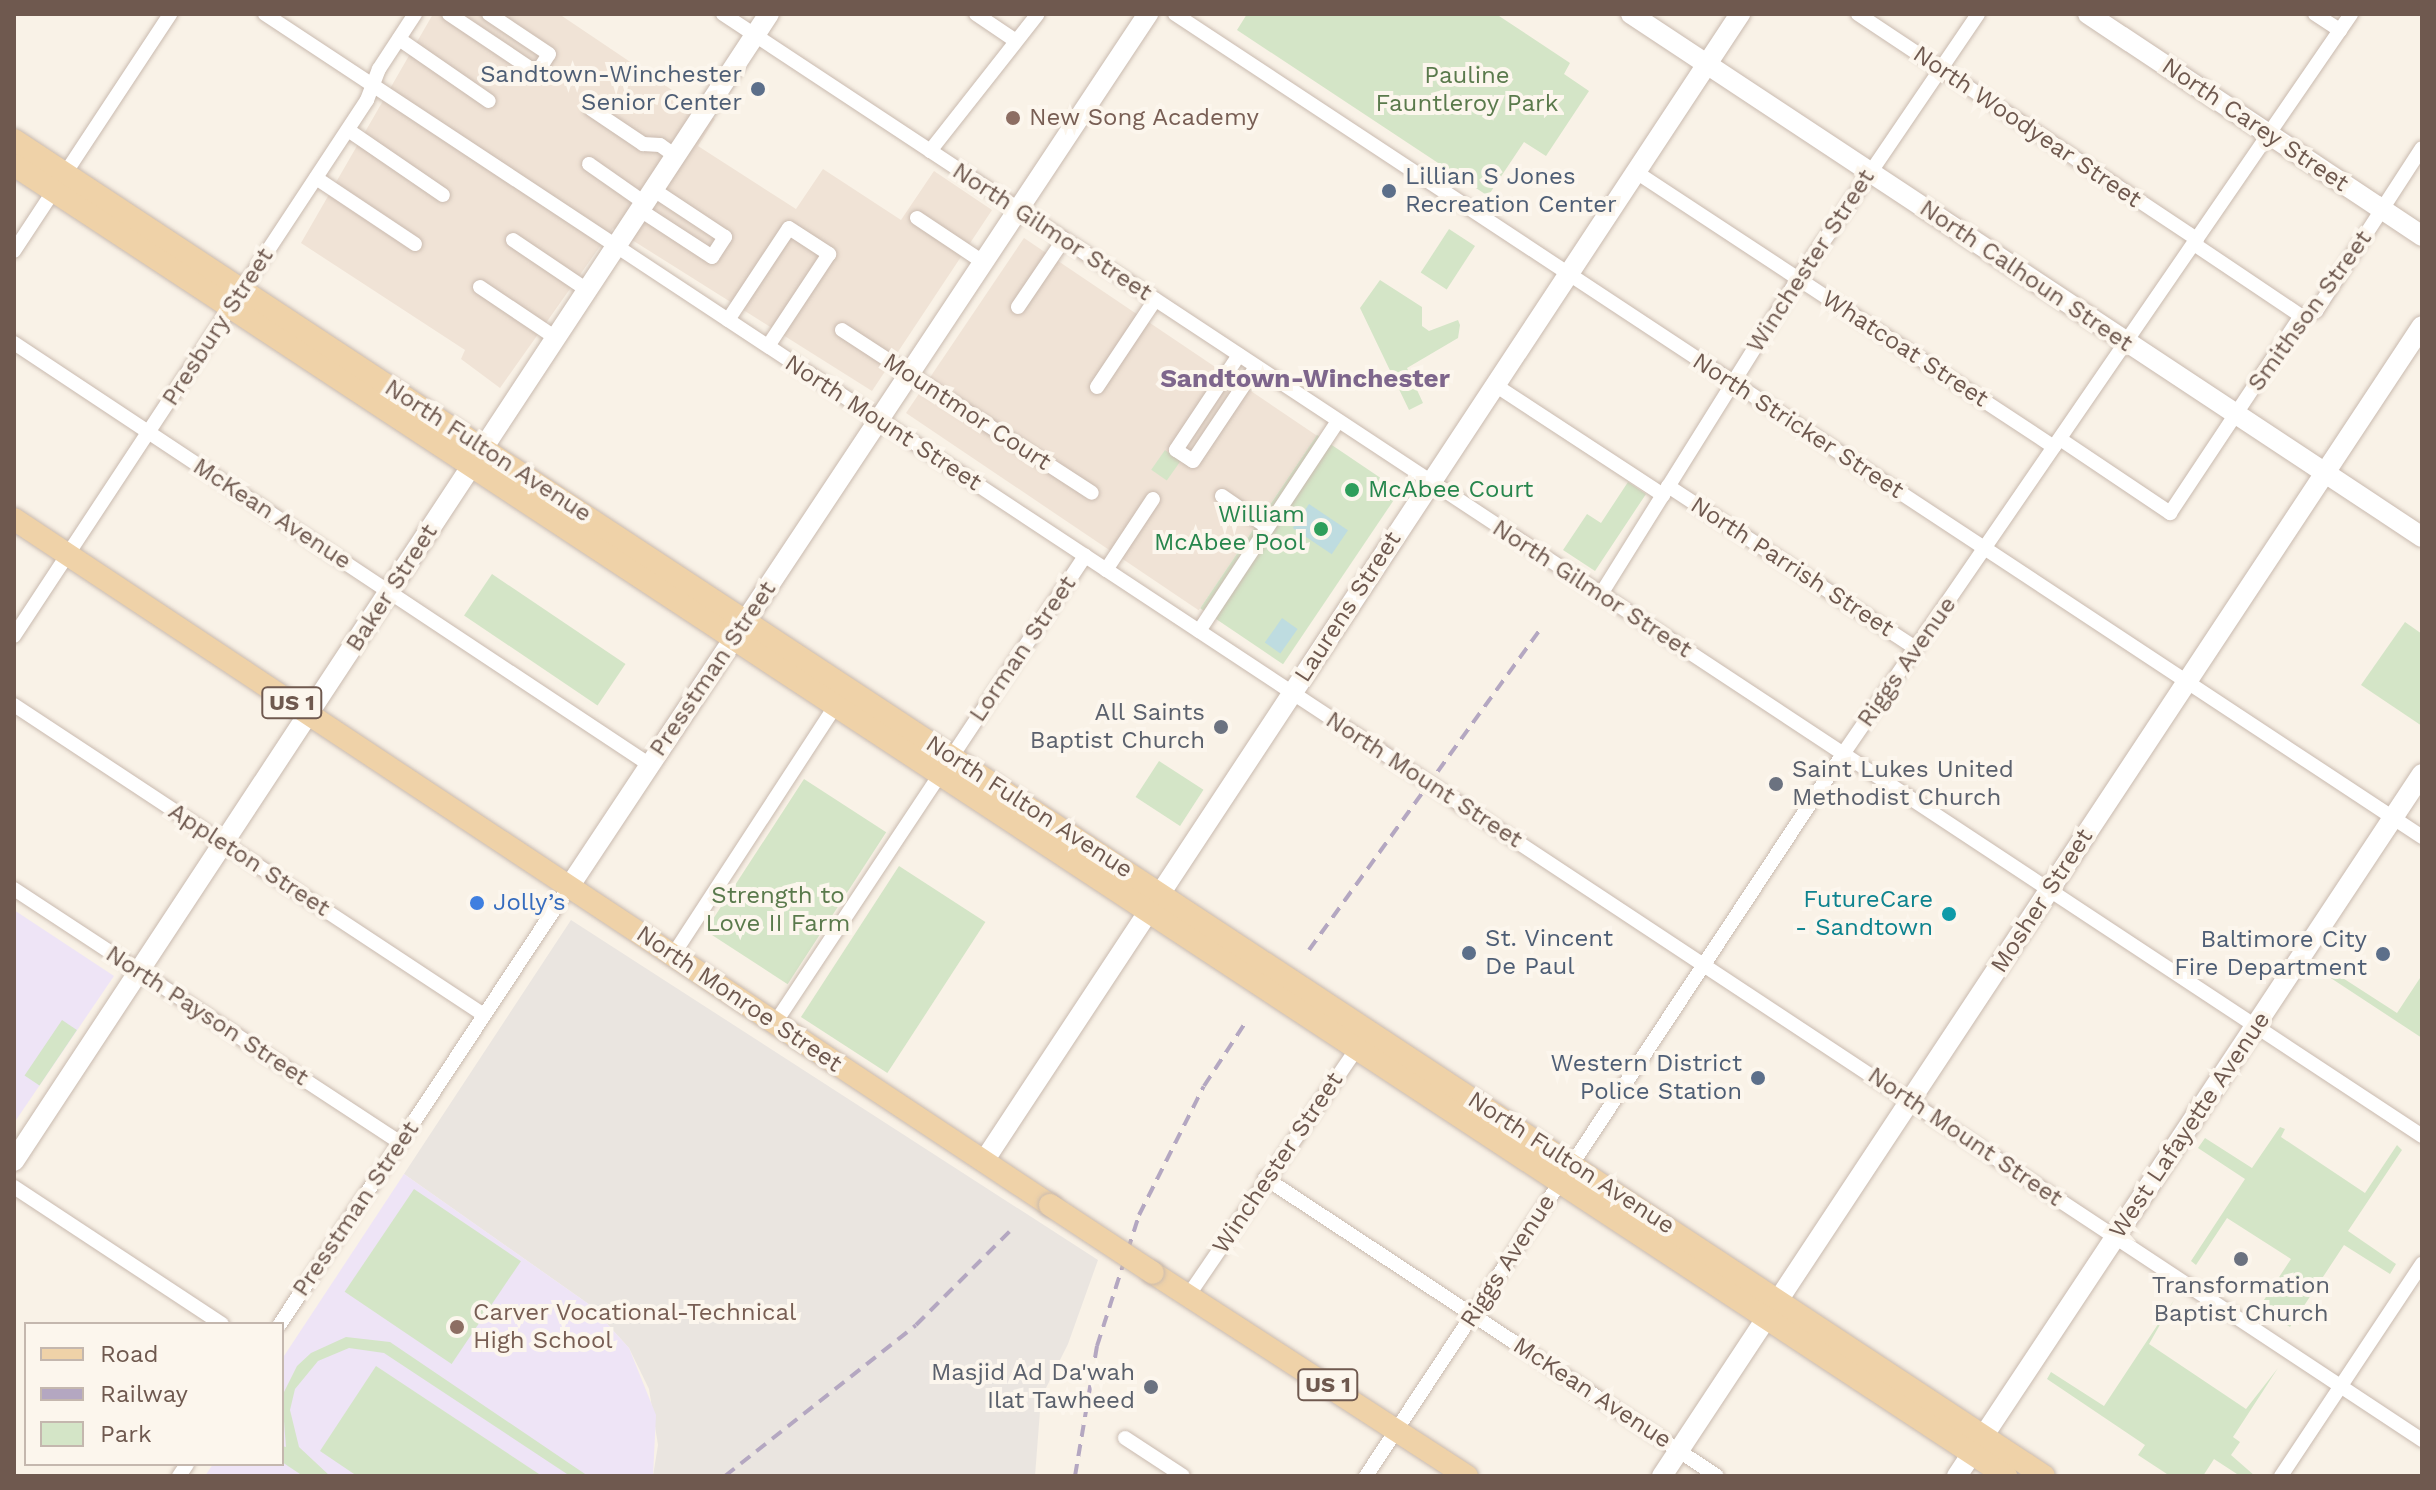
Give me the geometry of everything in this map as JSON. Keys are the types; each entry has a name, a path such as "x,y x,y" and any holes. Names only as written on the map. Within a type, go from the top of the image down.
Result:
{"main road":[{"name":"North Fulton Avenue","path":"14,140 60,182 946,766 1978,1445 2044,1476"},
{"name":"North Fulton Avenue","path":"14,165 60,182"},
{"name":"North Monroe Street","path":"14,519 1153,1273 1467,1476"},
{"name":"North Fulton Avenue","path":"740,629 836,705 946,766"},
{"name":"North Fulton Avenue","path":"1978,1445 2006,1476"}],"street":[{"path":"14,251 170,14"},
{"name":"North Mount Street","path":"265,14 2422,1440"},
{"name":"Presbury Street","path":"14,636 348,130 415,14"},
{"path":"449,14 537,73 549,54 489,14"},
{"name":"North Gilmor Street","path":"723,14 2422,1136"},
{"name":"Baker Street","path":"14,1161 769,14"},
{"path":"976,14 1016,41"},
{"path":"930,151 1038,14"},
{"name":"Presstman Street","path":"281,1322 1148,14"},
{"name":"North Stricker Street","path":"1175,14 2422,837"},
{"name":"North Calhoun Street","path":"1631,14 2422,537"},
{"name":"Laurens Street","path":"984,1161 1740,14"},
{"name":"North Woodyear Street","path":"1858,14 2301,316"},
{"name":"Winchester Street","path":"1601,594 1798,279 1978,14"},
{"name":"North Carey Street","path":"2088,14 2422,236"},
{"path":"2315,14 2340,30"},
{"name":"Riggs Avenue","path":"1366,1476 1843,754 2351,14"},
{"path":"399,39 489,101"},
{"path":"591,109 643,144 660,145 676,156"},
{"path":"348,130 443,195"},
{"name":"Smithson Street","path":"2170,513 2301,316 2316,311 2422,148"},
{"path":"589,164 646,201 712,257 725,237 646,201"},
{"name":"Whatcoat Street","path":"1636,172 1798,279 2170,513"},
{"path":"316,178 415,244"},
{"path":"917,218 983,262"},
{"path":"728,320 789,228 803,237 829,254 768,346"},
{"path":"1018,307 1064,239"},
{"path":"513,240 587,290"},
{"path":"480,287 556,338"},
{"path":"1097,387 1155,300"},
{"name":"Mosher Street","path":"1662,1476 2422,326"},
{"name":"Mountmor Court","path":"842,330 1092,493"},
{"name":"McKean Avenue","path":"14,343 650,765"},
{"path":"1239,355 1176,450 1184,456 1193,461 1256,367"},
{"name":"North Parrish Street","path":"1495,385 1916,648"},
{"path":"1199,631 1338,421"},
{"path":"1222,496 1267,527"},
{"path":"1106,570 1153,499"},
{"name":"Lorman Street","path":"775,1023 1085,556"},
{"name":"Appleton Street","path":"14,705 484,1015"},
{"path":"673,955 836,705"},
{"name":"West Lafayette Avenue","path":"1957,1476 2422,774"},
{"name":"North Payson Street","path":"14,889 400,1143"},
{"name":"Winchester Street","path":"1188,1296 1265,1178 1363,1040"},
{"name":"McKean Avenue","path":"1265,1178 1717,1476"},
{"path":"14,1187 219,1322"},
{"path":"2281,1476 2422,1264"},
{"path":"1125,1438 1183,1476"}],"shaded area":[{"path":"433,14 559,14 715,119 698,146 796,209 823,169 901,220 934,171 992,210 872,391 613,228 500,388 461,359 465,350 301,243"},
{"path":"1024,238 1317,435 1199,610 906,413"},
{"path":"14,910 114,976 14,1123"},
{"path":"571,920 1098,1260 1068,1344 1041,1398 1035,1476 653,1476 658,1445 649,1389 629,1348 590,1305 404,1174"},
{"name":"Carver Vocational-Technical High School","path":"404,1174 590,1305 629,1348 656,1415 653,1476 205,1476 212,1466 284,1466 284,1356"}],"green space":[{"name":"Pauline Fauntleroy Park","path":"1247,14 1496,14 1570,63 1564,74 1589,91 1546,156 1524,142 1488,196 1237,30"},
{"path":"1449,229 1475,246 1447,289 1421,273"},
{"path":"1380,280 1422,307 1422,326 1429,331 1458,320 1460,325 1458,338 1407,368 1423,403 1409,410 1360,308"},
{"path":"1317,435 1400,491 1283,664 1200,608"},
{"path":"1165,450 1181,461 1167,481 1151,470"},
{"path":"1628,482 1646,494 1595,571 1563,550 1587,514 1601,523"},
{"path":"492,574 625,664 598,705 464,615"},
{"path":"2405,622 2422,634 2422,726 2361,685"},
{"path":"1159,761 1203,790 1180,826 1136,797"},
{"name":"Strength to Love II Farm","path":"804,779 886,832 788,984 705,931"},
{"path":"899,866 985,922 887,1073 801,1017"},
{"path":"2321,964 2397,1013 2422,975 2422,1038 2317,969"},
{"path":"62,1020 77,1030 39,1086 25,1076"},
{"path":"2280,1127 2285,1129 2281,1137 2365,1193 2397,1145 2402,1150 2348,1231 2396,1264 2390,1274 2344,1245 2290,1327 2260,1306 2291,1259 2227,1218 2196,1265 2191,1261 2245,1179 2198,1148 2205,1138 2252,1168"},
{"path":"414,1189 521,1261 452,1364 345,1292"},
{"path":"2174,1300 2149,1344 2246,1409 2278,1368 2233,1437 2240,1442 2231,1455 2255,1476 2240,1476 2214,1459 2203,1476 2170,1476 2138,1455 2145,1445 2047,1379 2051,1372 2104,1406"},
{"path":"346,1337 390,1342 588,1476 570,1476 384,1353 349,1348 318,1361 295,1389 290,1410 299,1447 330,1476 303,1476 284,1463 284,1392 297,1366 311,1353"},
{"path":"376,1366 542,1476 357,1476 320,1451"}],"water":[{"name":"William McAbee Pool","path":"1309,504 1348,530 1332,554 1293,528"},
{"path":"1282,618 1298,629 1280,653 1265,643"}],"railway":[{"path":"1309,950 1542,627"},
{"path":"1075,1476 1097,1346 1139,1215 1204,1086 1247,1020"},
{"path":"725,1476 916,1325 1012,1229"}],"place":[{"name":"Sandtown-Winchester Senior Center","path":"758,89"},
{"name":"New Song Academy","path":"1013,118"},
{"name":"Lillian S Jones Recreation Center","path":"1389,191"},
{"name":"McAbee Court","path":"1352,490"},
{"name":"William McAbee Pool","path":"1321,529"},
{"name":"All Saints Baptist Church","path":"1221,727"},
{"name":"Saint Lukes United Methodist Church","path":"1776,784"},
{"name":"Jolly’s","path":"477,903"},
{"name":"FutureCare - Sandtown","path":"1949,914"},
{"name":"St. Vincent De Paul","path":"1469,953"},
{"name":"Baltimore City Fire Department","path":"2383,954"},
{"name":"Western District Police Station","path":"1758,1078"},
{"name":"Transformation Baptist Church","path":"2241,1259"},
{"name":"Carver Vocational-Technical High School","path":"457,1327"},
{"name":"Masjid Ad Da'wah Ilat Tawheed","path":"1151,1387"}],"district":[{"name":"Sandtown-Winchester","path":"1305,379"}]}
